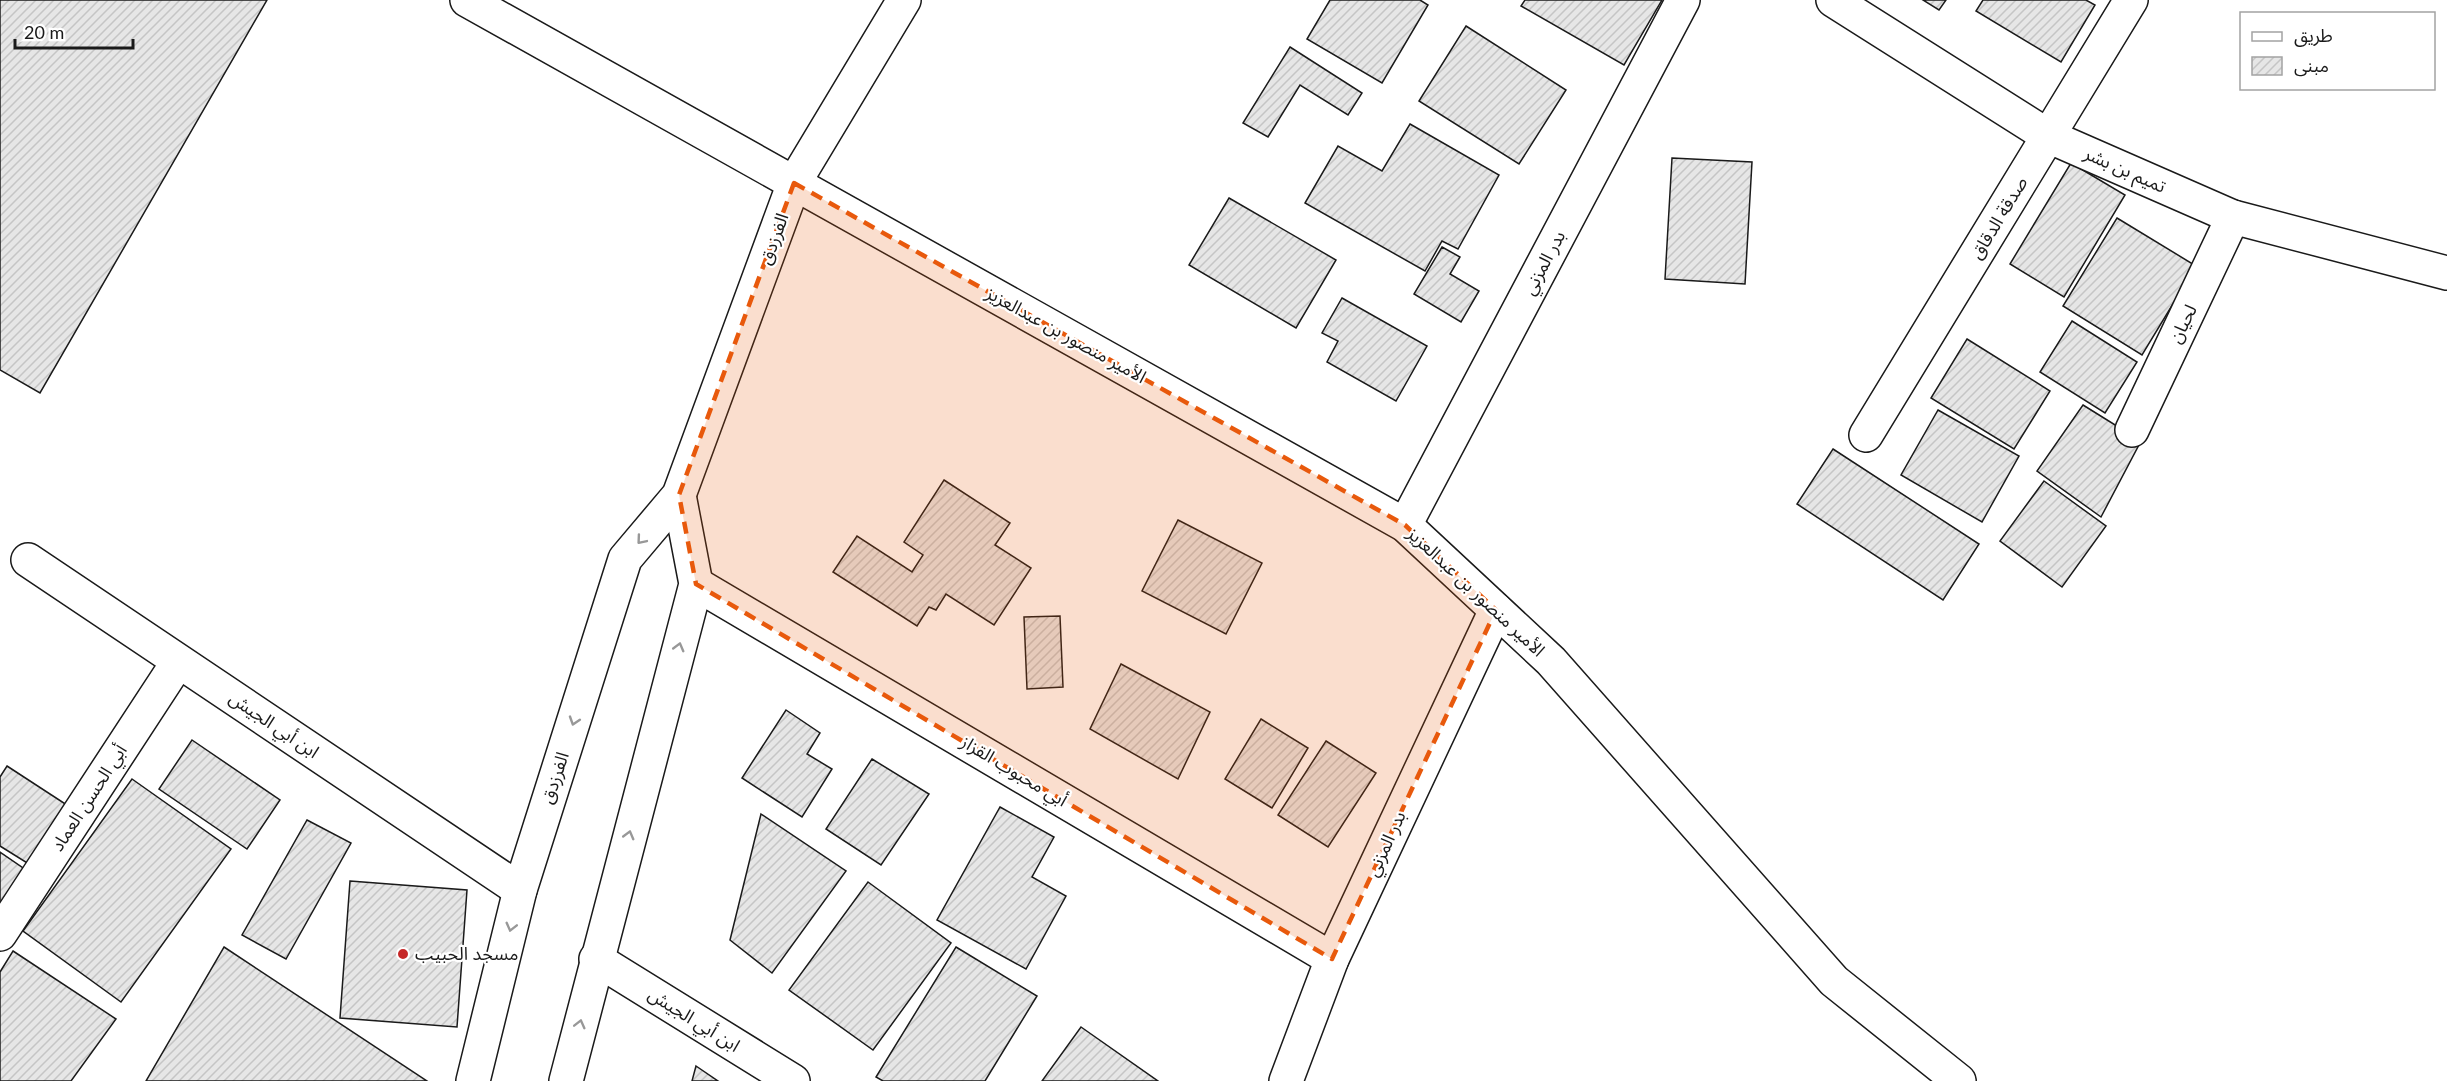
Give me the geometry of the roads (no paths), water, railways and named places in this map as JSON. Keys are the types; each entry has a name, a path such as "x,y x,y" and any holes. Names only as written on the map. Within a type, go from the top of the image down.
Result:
{"street":[{"name":"الأمير منصور بن عبدالعزيز","path":"467,0 1405,525 1551,662 1834,981 1959,1081"},
{"name":"الفرزدق","path":"473,1081 520,890 625,559 679,495 794,183 904,0"},
{"name":"بدر المزني","path":"1405,525 1683,0"},
{"name":"تميم بن بشر","path":"1833,0 2049,136 2233,217 2447,273"},
{"name":"صدقة الدقاق","path":"1866,435 2131,0"},
{"name":"لحيان","path":"2132,430 2233,217"},
{"path":"566,1081 596,959 696,584 679,495"},
{"name":"ابن أبي الجيش","path":"28,560 520,890"},
{"name":"أبي محبوب القزاز","path":"696,584 1332,959"},
{"name":"بدر المزني","path":"1286,1081 1332,959 1496,610"},
{"name":"أبي الحسن العماد","path":"0,934 178,662"},
{"name":"ابن أبي الجيش","path":"596,959 793,1081"}],"place":[{"name":"مسجد الحبيب","path":"403,954"}]}
